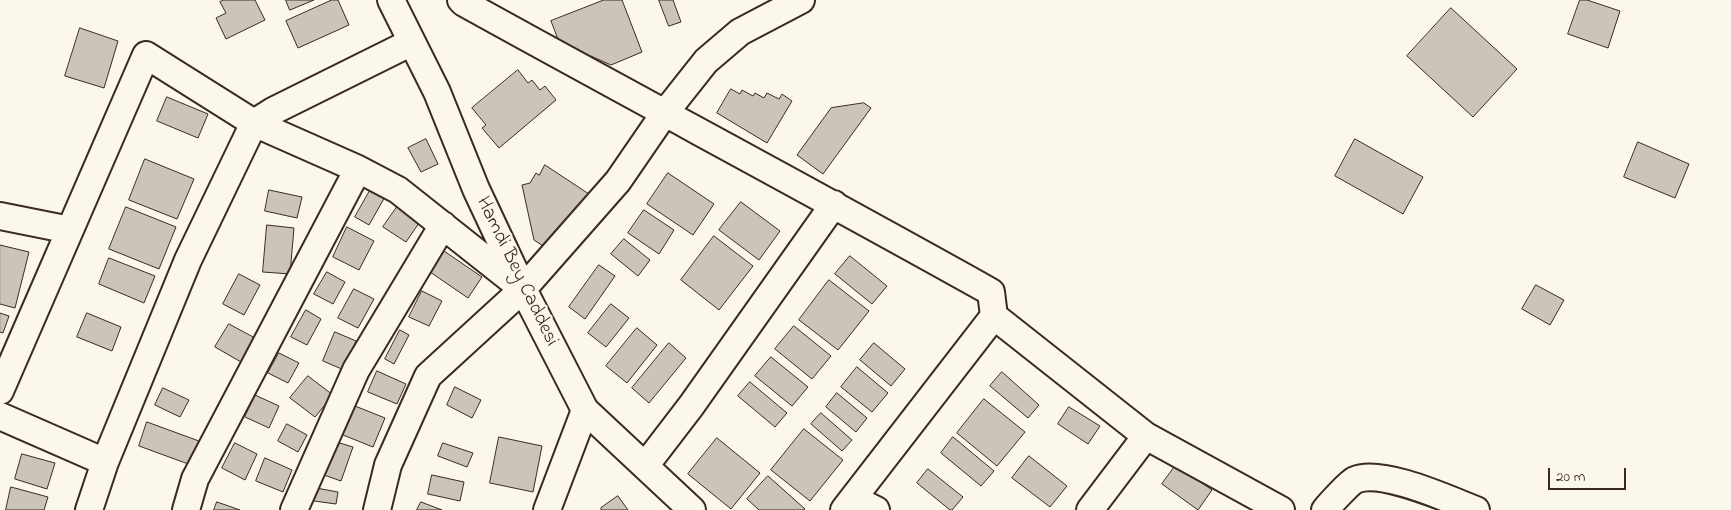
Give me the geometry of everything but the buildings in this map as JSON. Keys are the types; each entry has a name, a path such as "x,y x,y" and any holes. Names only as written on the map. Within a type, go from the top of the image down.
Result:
{"street":[{"name":"Hamdi Bey Caddesi","path":"391,0 436,92 476,188 523,290 585,410 692,510"},
{"path":"461,0 664,114 834,204 991,292 994,316 858,506"},
{"path":"377,510 388,465 428,376 523,290 618,181 664,114 706,61 740,32 801,0"},
{"path":"89,510 105,462 188,260 254,123 273,111 412,42"},
{"path":"0,391 146,55 254,123 358,169 398,190 523,290"},
{"path":"186,510 194,479 358,169"},
{"path":"645,466 691,406 834,204"},
{"path":"0,216 70,230"},
{"path":"294,510 356,370 443,225"},
{"path":"994,316 1146,436 1282,510"},
{"path":"547,510 585,410"},
{"path":"0,416 105,462"},
{"path":"1090,510 1146,436"},
{"path":"1325,510 1354,480 1375,478 1412,485 1476,510"}]}
